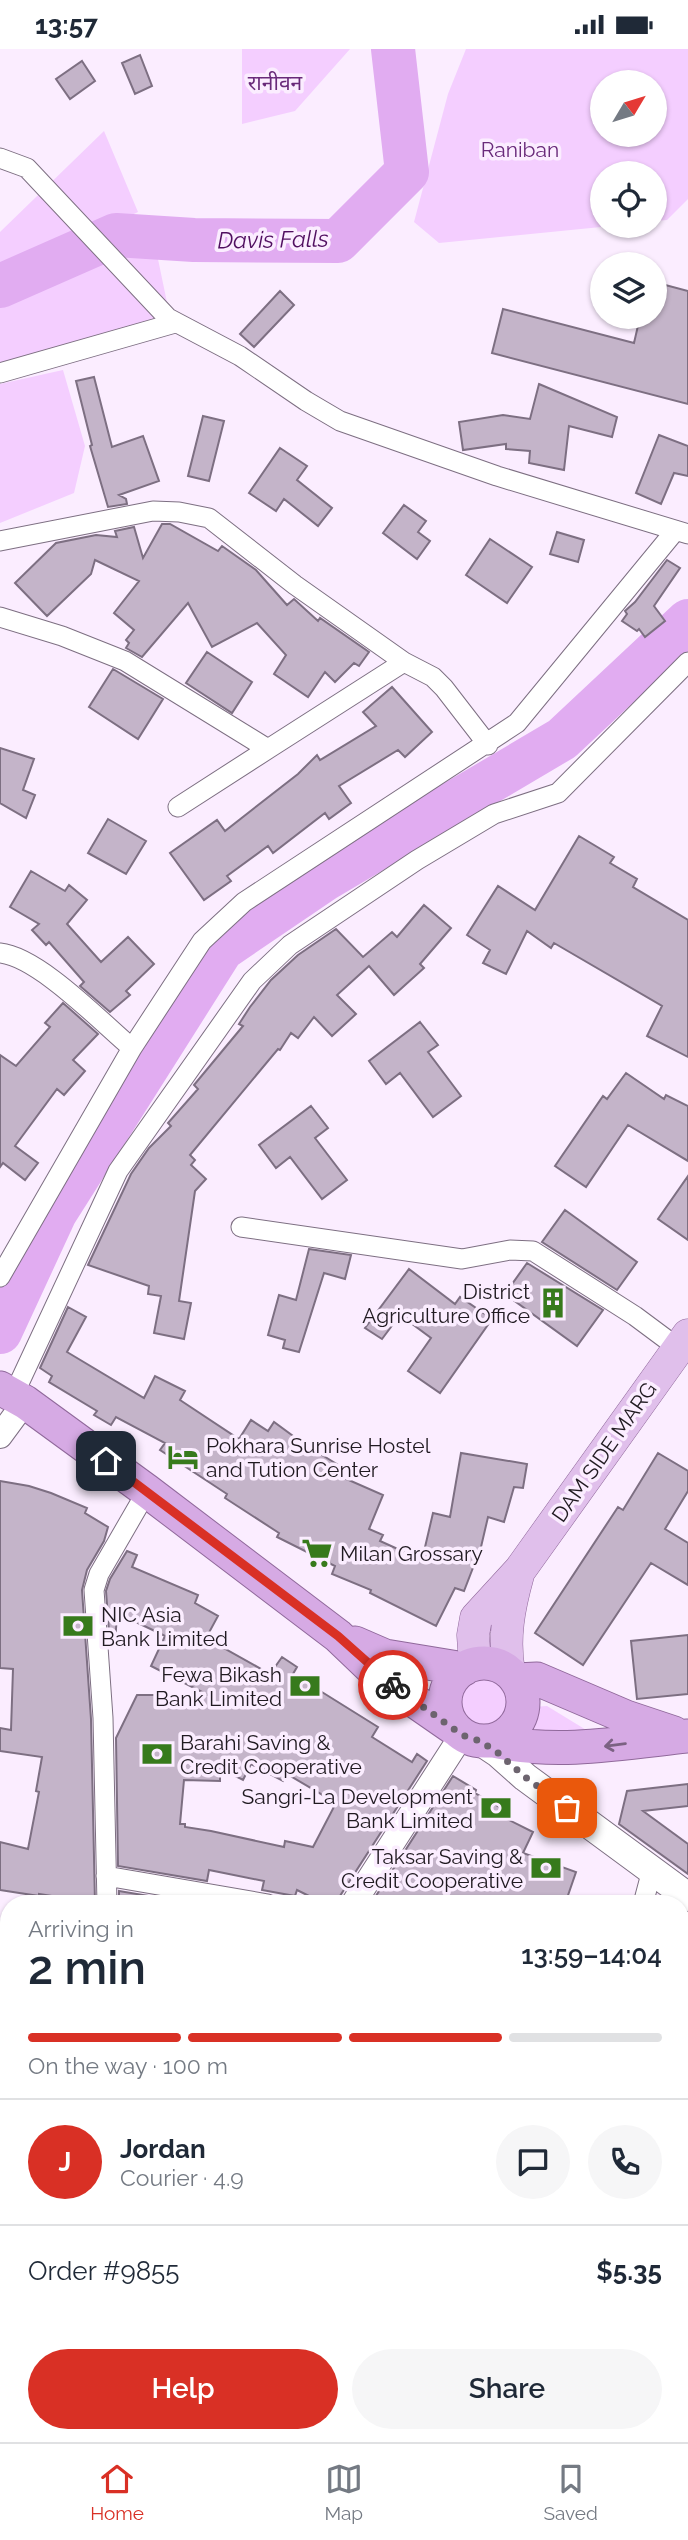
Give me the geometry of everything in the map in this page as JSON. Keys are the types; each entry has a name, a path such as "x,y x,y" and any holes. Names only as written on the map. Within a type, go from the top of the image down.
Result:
{"highway":[{"path":"12,1394 147,1491 338,1636 383,1679 473,1737 511,1745 594,1747 685,1736"},
{"path":"338,1636 385,1656 469,1666 487,1663 512,1676 537,1679 626,1717 685,1736"},
{"path":"469,1666 454,1676 445,1698 450,1721 473,1737 505,1736 514,1728 523,1705 522,1692 512,1676"}],"main road":[{"name":"DAM SIDE MARG","path":"520,1570 683,1341"},
{"path":"469,1666 476,1618 520,1570"},
{"path":"512,1676 506,1654 508,1611 520,1570"},
{"path":"473,1737 685,1895"}],"street":[{"path":"0,158 27,168 172,321 240,356 340,421 497,476 681,532 517,723 244,902 202,941 131,1048 0,1277"},
{"path":"0,373 172,321"},
{"path":"0,541 153,510 209,518 295,585 404,662 433,677 488,744"},
{"path":"0,617 62,636 125,661 268,749"},
{"path":"177,807 404,662"},
{"path":"0,1436 12,1394 118,1171 252,981 290,945 417,860 494,814 558,793 688,662"},
{"path":"0,953 13,955 52,980 131,1048"},
{"path":"241,1227 462,1259 510,1250 533,1251 635,1316 683,1341"},
{"path":"107,1895 103,1718 94,1590 99,1574 147,1491"},
{"path":"359,1895 473,1737"},
{"path":"645,1895 652,1870"},
{"path":"106,1876 216,1895"}],"green space":[{"name":"रानीवन","path":"242,49 350,49 295,111 242,124"},
{"name":"Raniban","path":"466,49 688,49 688,199 667,220 667,161 590,161 590,228 439,243 414,222 448,94"},
{"path":"104,131 138,212 0,279 0,232"},
{"path":"154,240 169,312 146,325 104,333 74,347 0,366 0,293 117,241"},
{"path":"63,370 85,446 74,493 0,523 0,384"},
{"path":"484,1676 503,1683 510,1702 503,1721 484,1728 465,1721 458,1702 465,1683"},
{"path":"547,1706 601,1739 531,1738 532,1707"}],"building":[{"path":"140,55 152,86 135,94 122,63"},
{"path":"82,61 95,81 70,99 56,79"},
{"path":"667,285 688,291 688,404 492,353 503,309 634,343 637,329 667,329"},
{"path":"280,291 294,305 254,347 240,334"},
{"path":"94,377 112,447 143,436 159,481 119,495 126,499 127,504 108,507 90,446 92,445 76,381"},
{"path":"539,384 617,417 612,437 569,426 564,470 529,463 530,451 506,449 506,444 463,450 459,422 503,415 530,419"},
{"path":"203,416 224,421 209,481 188,476"},
{"path":"659,435 688,446 688,476 674,473 661,504 636,493"},
{"path":"280,448 307,466 297,480 332,508 318,526 284,499 276,511 249,493"},
{"path":"404,505 426,521 418,532 430,541 417,559 383,533"},
{"path":"162,524 170,524 218,551 222,546 256,570 287,605 294,599 318,621 320,618 369,652 359,666 354,663 335,682 325,672 308,697 274,674 286,655 257,623 212,647 188,603 142,657 126,648 129,643 126,640 134,630 114,613 139,581 95,560 91,574 47,616 15,583 56,543 96,535 117,537 115,531 134,527 143,558"},
{"path":"557,532 584,540 578,562 550,554"},
{"path":"490,539 532,567 507,603 466,575"},
{"path":"667,560 680,568 654,606 665,621 645,637 639,629 637,631 622,621 627,614 625,611"},
{"path":"207,652 252,682 232,713 186,683"},
{"path":"113,669 163,699 138,739 89,707"},
{"path":"392,687 432,732 405,757 398,750 339,786 351,803 329,819 325,813 273,853 268,846 227,876 231,881 204,900 170,853 217,820 225,831 298,774 317,755 320,760 376,726 363,712"},
{"path":"0,748 34,759 23,790 35,795 26,818 0,803"},
{"path":"108,819 146,841 126,874 88,853"},
{"path":"579,836 614,857 610,863 637,879 633,887 688,920 688,1057 647,1036 662,1006 554,943 551,948 527,931 506,974 483,963 490,950 467,935 498,886 535,910"},
{"path":"31,871 65,891 69,885 87,900 67,924 101,962 128,937 154,964 126,991 130,995 110,1012 80,986 84,982 49,942 46,945 32,930 39,924 10,907"},
{"path":"424,905 451,928 420,964 424,968 394,995 369,966 337,995 356,1014 332,1036 314,1017 298,1038 291,1033 280,1050 278,1049 190,1155 195,1160 191,1165 206,1179 195,1191 179,1301 191,1303 184,1339 154,1333 161,1296 148,1294 149,1286 88,1265 131,1174 149,1148 171,1126 168,1123 198,1089 194,1085 243,1026 239,1024 250,1007 271,980 298,955 336,929 363,957 392,932 397,937"},
{"path":"63,1003 98,1034 73,1060 85,1071 64,1095 57,1089 15,1146 38,1163 25,1180 3,1163 0,1167 0,1055 16,1066 50,1027 45,1023"},
{"path":"420,1022 438,1045 428,1052 461,1096 433,1117 400,1073 386,1084 369,1061"},
{"path":"626,1073 664,1099 666,1095 688,1106 688,1161 628,1125 586,1187 555,1166 603,1096 607,1099"},
{"path":"311,1106 328,1128 315,1138 347,1180 322,1199 290,1157 276,1168 259,1145"},
{"path":"688,1176 688,1240 658,1219"},
{"path":"565,1210 637,1262 617,1290 542,1242"},
{"path":"309,1249 351,1255 345,1279 324,1273 299,1352 283,1348 285,1340 268,1335 279,1295 296,1300"},
{"name":"District Agriculture Office","path":"527,1263 603,1310 577,1346 505,1294"},
{"path":"409,1269 455,1304 460,1297 492,1319 440,1393 408,1371 431,1338 400,1315 382,1339 365,1328"},
{"path":"68,1307 86,1317 67,1352 144,1398 155,1376 185,1391 180,1400 239,1439 251,1420 268,1431 274,1422 340,1466 335,1474 383,1495 369,1529 383,1535 380,1541 422,1560 433,1513 450,1517 461,1453 527,1464 523,1488 514,1487 504,1522 488,1517 481,1547 464,1591 455,1588 436,1626 370,1593 371,1590 332,1574 335,1566 277,1537 279,1533 225,1498 227,1494 160,1450 165,1443 116,1417 111,1425 94,1415 97,1411 49,1382 52,1376 40,1368"},
{"path":"658,1453 688,1471 688,1491 665,1529 688,1543 688,1585 651,1563 583,1665 535,1633 618,1507 623,1510"},
{"path":"0,1481 29,1486 87,1508 85,1513 108,1527 104,1541 87,1570 82,1590 91,1719 95,1895 32,1895 0,1890 0,1842 28,1849 39,1792 36,1791 42,1757 0,1751 0,1728 11,1730 13,1669 0,1668"},
{"path":"127,1551 137,1555 132,1567 198,1595 195,1603 218,1616 206,1638 270,1674 282,1657 297,1667 293,1674 378,1727 372,1737 412,1762 417,1754 427,1761 341,1895 307,1895 297,1890 295,1895 290,1895 262,1890 264,1881 209,1870 207,1881 118,1866 116,1738 137,1695 208,1695 151,1666 165,1636 117,1613 115,1645 110,1645 106,1591","holes":["251,1764 283,1781 287,1774 336,1803 313,1847 285,1841 284,1847 180,1824 184,1780 220,1781 220,1768 243,1780"]},
{"path":"688,1635 688,1694 637,1699 631,1641"},
{"path":"453,1776 476,1790 475,1793 508,1812 505,1818 533,1832 523,1853 576,1872 568,1895 377,1895"},
{"path":"688,1784 688,1806 643,1811 688,1844 688,1874 619,1824 627,1791"},
{"path":"119,1891 143,1895 119,1895"}],"waterway":[{"name":"Davis Falls","path":"0,286 116,235 194,240 338,241 407,172 393,49"},
{"path":"0,1332 55,1213 222,949 325,879 562,739 688,621"}],"way so far":[{"path":"393,1685 462,1735 480,1741 498,1753 567,1808"}],"place":[{"name":"District Agriculture Office","path":"553,1303"},
{"name":"Pokhara Sunrise Hostel and Tution Center","path":"183,1457"},
{"name":"Milan Grossary","path":"317,1553"},
{"name":"NIC Asia Bank Limited","path":"78,1626"},
{"name":"Fewa Bikash Bank Limited","path":"305,1686"},
{"name":"Barahi Saving & Credit Cooperative","path":"157,1754"},
{"name":"Sangri-La Development Bank Limited","path":"496,1808"},
{"name":"Taksar Saving & Credit Cooperative","path":"546,1868"}],"route":[{"path":"106,1461 338,1636 383,1679 393,1685"}]}
